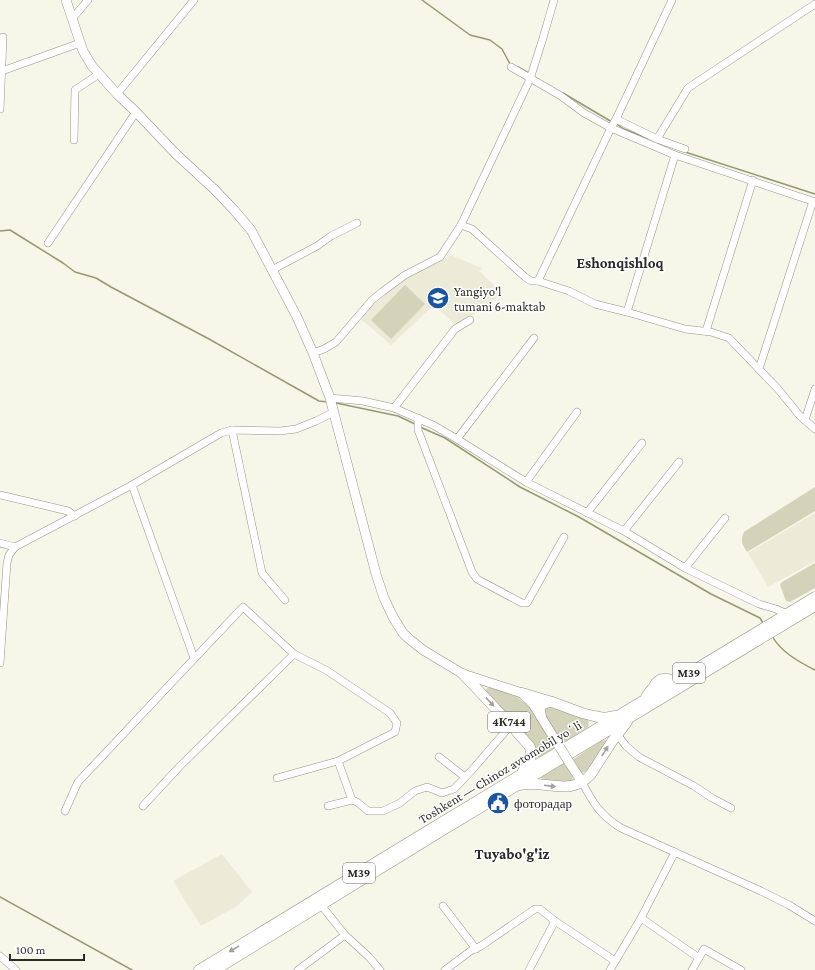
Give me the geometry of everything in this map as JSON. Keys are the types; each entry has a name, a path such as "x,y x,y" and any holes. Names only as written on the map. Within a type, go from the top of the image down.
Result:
{"highway":[{"name":"Toshkent — Chinoz avtomobil yoʻli","path":"199,970 518,781 634,715 675,686 760,635 815,597"},
{"name":"Toshkent — Chinoz avtomobil yoʻli","path":"783,619 815,606"},
{"name":"4К744","path":"463,674 528,743 531,750 530,761 518,781"},
{"name":"Toshkent — Chinoz avtomobil yoʻli","path":"518,781 640,703 661,679 667,678 671,680 675,686"},
{"name":"4К744","path":"522,694 594,716 604,718 621,714"},
{"path":"541,716 539,710 540,707 546,703 552,702"},
{"path":"518,781 530,784 565,787 582,782 591,774 617,734 634,715"},
{"name":"Toshkent — Chinoz avtomobil yoʻli","path":"215,970 321,905 478,805"}],"main road":[{"path":"66,0 80,43 87,58 99,74 176,154 215,190 251,230 297,317 313,352 332,405 379,586 388,608 400,629 414,643 433,657 463,674 522,694 533,704 582,782"}],"street":[{"path":"72,19 88,0"},
{"path":"117,94 194,0"},
{"path":"313,352 324,349 336,342 372,300 382,292 405,275 440,257 461,225 530,79 554,0"},
{"path":"538,281 672,0"},
{"path":"657,139 688,88 815,4"},
{"path":"0,109 2,71 1,53 3,37"},
{"path":"2,71 80,43"},
{"path":"511,67 561,96 584,113 611,128 675,155 753,180 814,202 759,369"},
{"path":"74,140 76,90 99,74"},
{"path":"48,243 136,112"},
{"path":"616,119 657,139 685,149"},
{"path":"627,312 675,155"},
{"path":"706,331 753,180"},
{"path":"272,270 317,246 331,236 357,223"},
{"path":"461,225 472,228 531,281 538,281 569,291 595,304 685,329 711,332 729,338 778,389 800,416 815,429"},
{"path":"394,408 455,329 470,320"},
{"path":"457,439 534,338"},
{"path":"805,420 815,389"},
{"path":"0,663 7,563 15,547 132,485 221,433 232,430 280,431 296,429 316,421 332,405 363,401 394,408 433,425 526,482 624,531 685,568 759,604 776,609 783,619"},
{"path":"526,482 577,412"},
{"path":"418,418 418,430 476,579 522,603 525,603 527,602 564,537"},
{"path":"232,430 262,573 285,600"},
{"path":"587,512 642,443"},
{"path":"624,531 679,462"},
{"path":"132,485 194,658"},
{"path":"0,495 68,511 75,516"},
{"path":"685,568 725,518"},
{"path":"0,543 15,547"},
{"path":"65,811 78,782 243,607 294,654 326,670 390,713 397,723 395,732 338,761 277,778"},
{"path":"143,806 180,766 294,654"},
{"path":"328,806 352,800 368,811 383,811 400,803 415,791 427,787 442,793 454,789 511,725"},
{"path":"617,734 626,746 639,757 694,786 731,808"},
{"path":"438,757 465,777"},
{"path":"338,761 352,800"},
{"path":"582,782 595,806 605,817 621,828 776,897 815,921"},
{"path":"610,970 641,918 675,852"},
{"path":"321,905 345,935 369,957 380,970"},
{"path":"443,906 476,949"},
{"path":"445,970 472,950 481,946 535,909 540,909 555,921 615,961"},
{"path":"641,918 699,958"},
{"path":"529,970 555,921"},
{"path":"298,970 345,935"},
{"path":"692,970 704,949 731,967 741,970"},
{"path":"0,956 16,970"}],"shaded area":[{"name":"Yangiyo'l tumani 6-maktab","path":"450,255 482,268 479,271 501,292 488,306 455,324 434,305 391,345 361,319 374,304 410,275 440,262"},
{"path":"405,285 425,304 391,339 371,320"},
{"path":"815,487 815,511 747,552 742,542 744,532"},
{"path":"815,513 815,561 768,587 748,553"},
{"path":"815,563 815,588 790,602 786,601 780,585 782,582"},
{"path":"488,688 516,696 531,708 556,749 541,758 538,757 531,740 486,693 486,689"},
{"path":"547,706 587,717 589,722 588,727 562,744 544,715 544,709"},
{"path":"601,741 607,741 592,765 585,772 581,773 572,760"},
{"path":"564,763 573,777 570,783 542,780 541,777"},
{"path":"222,854 252,892 237,906 201,926 173,881"}],"waterway":[{"path":"422,0 470,35 490,40 502,49 511,64"},
{"path":"518,67 527,72"},
{"path":"563,93 612,122"},
{"path":"615,123 624,129 650,139"},
{"path":"685,152 815,194"},
{"path":"0,231 10,230 75,272 96,278 319,401 328,402"},
{"path":"336,403 398,416 415,424"},
{"path":"420,427 445,438 520,487 579,517 711,594 760,618 763,623"},
{"path":"772,636 785,652 815,670"},
{"path":"0,897 132,970"}],"place":[{"name":"Yangiyo'l tumani 6-maktab","path":"438,298"},
{"name":"фоторадар","path":"498,803"}],"district":[{"name":"Eshonqishloq","path":"620,263"},
{"name":"Tuyabo'g'iz","path":"512,854"}]}
